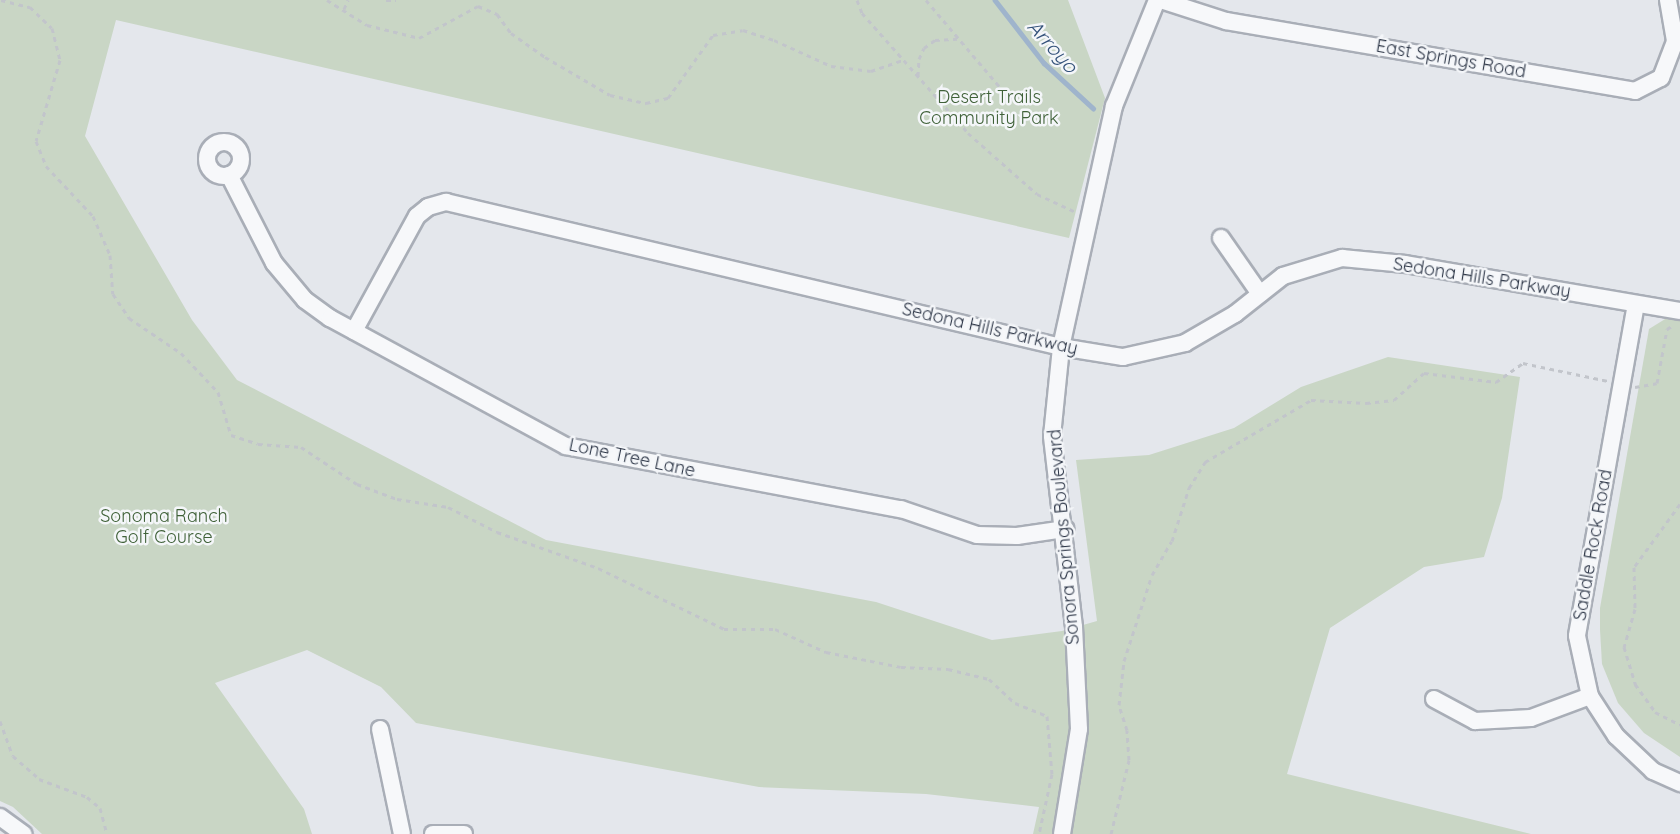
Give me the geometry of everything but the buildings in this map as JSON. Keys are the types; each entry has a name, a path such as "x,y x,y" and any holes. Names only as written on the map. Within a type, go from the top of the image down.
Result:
{"street":[{"name":"East Springs Road","path":"1159,0 1227,21 1635,91 1661,78 1675,41 1668,0"},
{"name":"Sonora Springs Boulevard","path":"1062,834 1079,729 1065,529 1052,436 1060,347 1114,106 1159,0"},
{"name":"Lone Tree Lane","path":"230,175 284,277 311,305 547,437 577,450 901,509 977,535 1017,536 1065,529"},
{"name":"Sedona Hills Parkway","path":"354,331 417,216 428,207 446,202 1060,347 1123,357 1185,343 1260,294 1283,276 1342,258 1405,264 1636,304 1679,317"},
{"path":"1221,238 1260,294"},
{"name":"Saddle Rock Road","path":"1636,304 1577,636 1590,696 1616,736 1653,771 1680,783"},
{"path":"1434,699 1475,721 1531,718 1590,696"},
{"path":"380,729 402,834"},
{"path":"0,817 23,834"},
{"path":"433,834 464,834"}],"path":[{"path":"0,0 30,7 52,28 60,60 36,141 46,166 93,216 110,255 113,294 129,318 181,353 218,392 231,435 258,444 301,447 357,484 397,499 448,507 497,532 598,568 724,629 775,629 826,652 901,666 948,669 989,679 1015,703 1047,716 1052,774 1039,834"},
{"path":"327,0 367,25 419,38 478,6 497,14 511,33 545,57 610,95 646,103 668,98 713,35 723,33 743,30 764,36 831,66 871,71 903,60"},
{"path":"344,9 348,0"},
{"path":"386,0 396,0"},
{"path":"857,0 861,13 968,133 1037,194 1059,207 1090,216"},
{"path":"926,0 1004,92"},
{"path":"918,77 919,59 924,48 947,37 958,39"},
{"path":"1111,834 1130,760 1127,730 1119,705 1124,661 1152,575 1172,541 1189,488 1205,462 1311,400 1366,403 1394,400 1424,373 1496,382 1523,363 1640,388 1657,383 1667,329 1679,317"},
{"path":"1680,504 1634,567 1635,609 1624,647 1635,684 1655,712 1680,725"},
{"path":"0,721 13,756 39,779 87,797 100,808 107,834"}],"green space":[{"name":"Sonoma Ranch Golf Course","path":"0,0 1068,0 1105,98 1069,238 116,20 85,136 192,320 237,380 546,540 876,602 992,640 1062,631 1097,621 1076,460 1149,455 1234,428 1301,387 1388,357 1520,377 1502,498 1484,557 1424,567 1330,628 1287,774 1531,834 1033,834 1039,807 926,794 759,787 416,723 381,687 307,650 215,683 304,809 312,834 42,834 13,807 0,801"},
{"path":"1670,316 1680,318 1680,757 1644,733 1618,703 1602,664 1600,630 1600,608 1649,329"}],"waterway":[{"name":"Arroyo","path":"995,0 1044,63 1093,108"}],"park label":[{"name":"Desert Trails Community Park","path":"989,108"}]}
